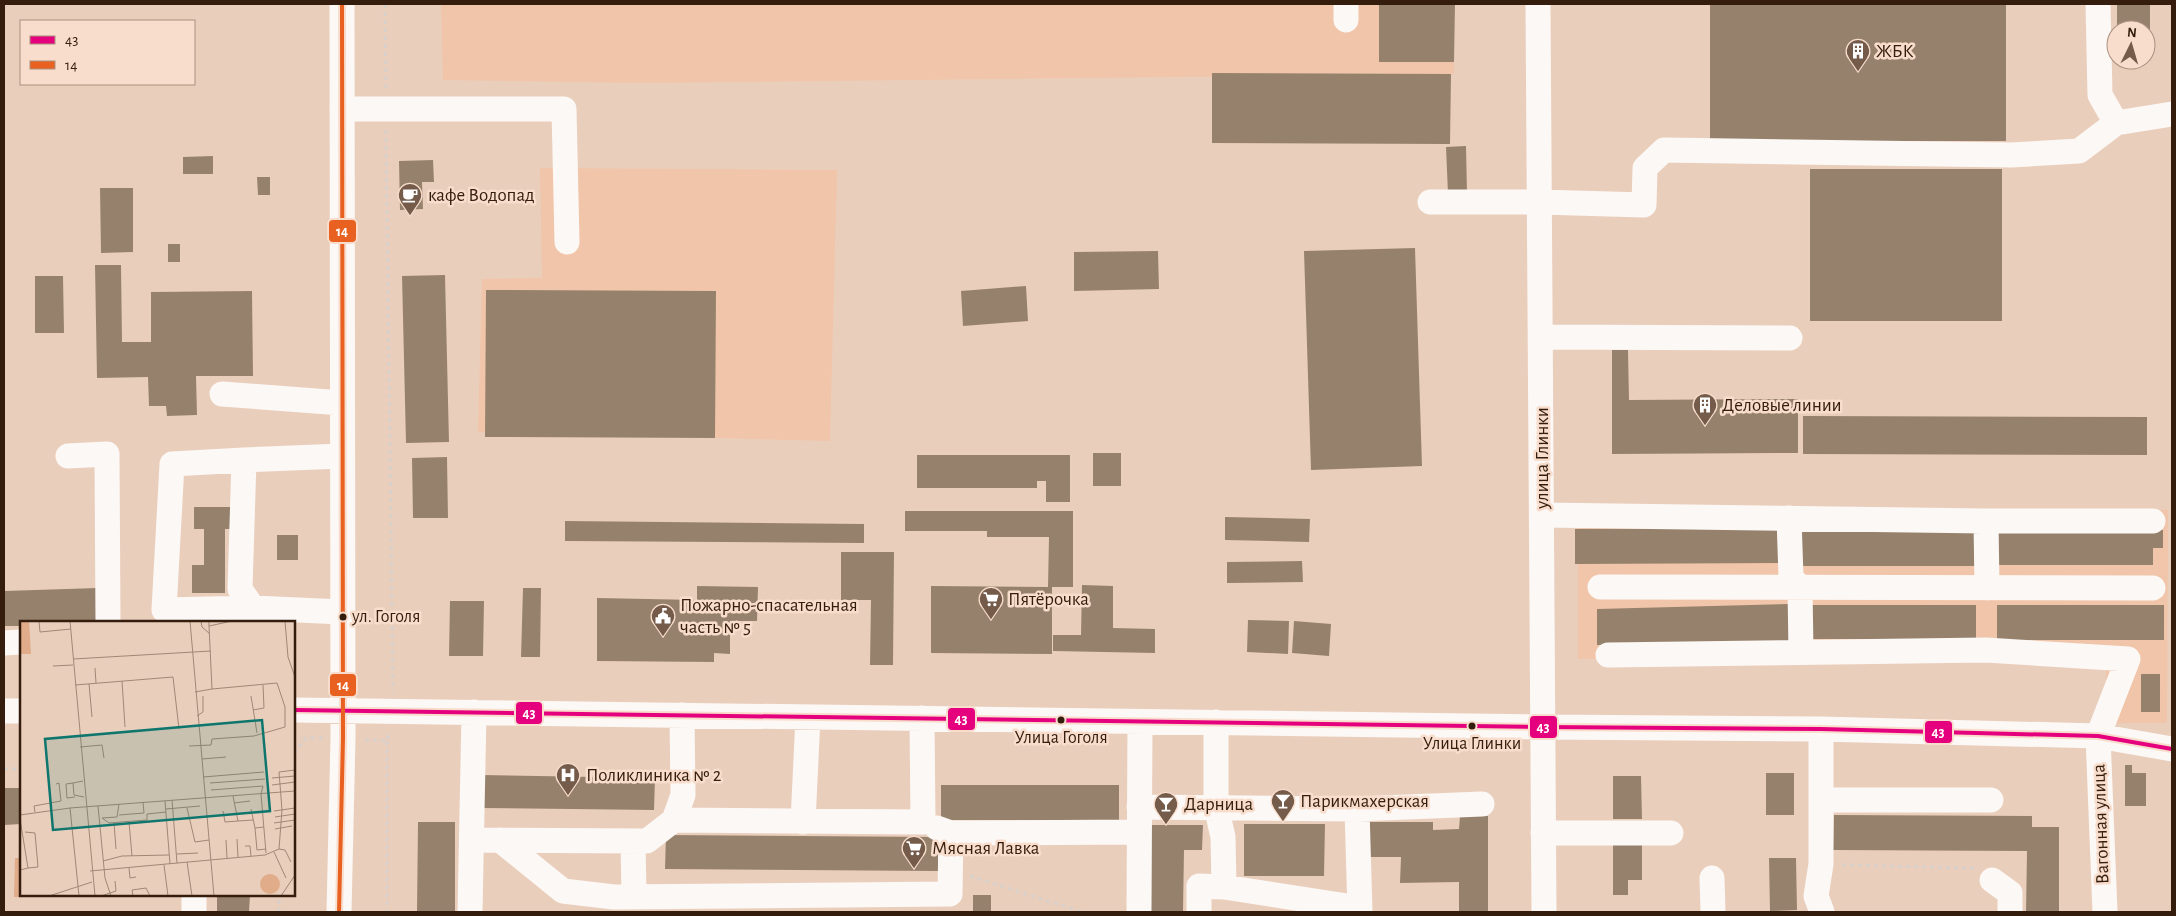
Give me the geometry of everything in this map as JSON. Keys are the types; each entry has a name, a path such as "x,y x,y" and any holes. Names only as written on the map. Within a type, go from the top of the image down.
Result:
{"street":[{"path":"339,912 343,738 342,4"},
{"name":"улица Глинки","path":"1538,4 1544,912"},
{"path":"2098,4 2100,95 2116,123"},
{"path":"342,109 564,109 568,242"},
{"path":"1430,202 1540,202 1644,205 1645,168 1664,150 2011,155 2079,151 2116,123 2172,114"},
{"path":"1541,337 1790,338"},
{"path":"222,394 342,403"},
{"path":"68,456 107,454 108,621"},
{"path":"342,456 172,464 164,610 253,608 342,612"},
{"path":"244,460 240,588 253,608"},
{"path":"1542,515 2153,522"},
{"path":"1789,518 1791,577 1800,588 1801,652"},
{"path":"1986,521 1988,588"},
{"path":"1600,587 2153,588"},
{"path":"4,643 20,642"},
{"path":"1608,655 1986,650 2128,659 2098,736"},
{"path":"295,710 1821,729 2098,736 2172,749"},
{"path":"4,711 20,711"},
{"path":"470,912 474,712"},
{"path":"472,840 647,840 674,820 683,795 682,715"},
{"path":"803,822 808,717"},
{"path":"922,718 923,822"},
{"path":"1139,912 1140,722"},
{"path":"1216,722 1216,806 1223,837 1224,887"},
{"path":"1821,729 1821,864 1816,896 1822,912"},
{"name":"Вагонная улица","path":"2098,736 2105,912"},
{"path":"1821,800 1991,800"},
{"path":"1139,807 1216,806 1357,809 1482,804"},
{"path":"1199,912 1199,886 1224,887 1360,910 1357,809"},
{"path":"674,820 923,822 951,833 1139,832"},
{"path":"500,840 563,891 621,902 760,904 950,894 951,833"},
{"path":"1543,833 1671,833"},
{"path":"621,902 633,840"},
{"path":"1712,878 1713,912"},
{"path":"1992,880 2010,893 2010,912"},
{"path":"194,896 194,912"}],"path":[{"path":"385,4 393,711 387,741 387,912"},
{"path":"295,752 306,738 387,741"},
{"path":"4,769 20,769"},
{"path":"1821,864 1972,868 1992,880"},
{"path":"950,870 1082,912"},
{"path":"279,896 279,912"}],"shaded area":[{"path":"441,4 1454,4 1454,74 640,83 443,80"},
{"path":"540,168 837,170 830,441 478,432 482,279 542,278"},
{"path":"1578,508 2168,510 2167,723 2107,723 2106,660 1578,659"},
{"path":"15,858 20,858 20,896 73,896 73,897 14,897"}],"building":[{"path":"1379,4 1455,4 1454,62 1379,62"},
{"name":"ЖБК","path":"1710,4 2006,4 2006,141 1710,141"},
{"path":"2117,4 2150,4 2150,20 2117,20"},
{"path":"1212,73 1451,74 1450,144 1212,143"},
{"path":"1466,146 1467,193 1448,194 1446,147"},
{"path":"213,156 213,174 183,174 183,157"},
{"path":"433,160 434,182 422,182 423,209 400,210 399,161"},
{"path":"1810,169 2002,169 2002,321 1810,321"},
{"path":"257,177 270,177 270,195 258,195"},
{"path":"100,188 133,188 133,252 101,253"},
{"path":"168,244 180,244 180,262 168,262"},
{"path":"1415,248 1422,466 1311,470 1304,251"},
{"path":"1158,251 1159,289 1074,291 1074,252"},
{"path":"95,265 121,265 122,342 151,342 151,292 252,291 253,376 196,376 197,415 167,416 166,406 149,406 148,377 97,378"},
{"path":"445,275 449,442 406,443 402,276"},
{"path":"35,276 63,276 64,333 35,333"},
{"path":"1026,286 1028,321 963,326 961,291"},
{"path":"486,290 716,291 715,438 485,437"},
{"name":"Деловые линии","path":"1612,350 1628,350 1629,400 1798,399 1798,453 1612,454"},
{"path":"1803,416 2147,417 2147,455 1803,454"},
{"path":"1093,453 1121,453 1121,486 1093,486"},
{"path":"917,455 1070,455 1070,502 1046,502 1046,481 1037,481 1037,488 917,488"},
{"path":"447,457 448,518 413,518 412,458"},
{"path":"194,507 237,507 237,529 225,529 225,593 192,593 192,565 204,565 204,529 194,529"},
{"name":"Пятёрочка","path":"905,511 1073,511 1073,587 1052,587 1052,654 931,653 931,586 1048,587 1049,537 987,537 987,531 905,531"},
{"path":"1225,517 1310,519 1309,542 1225,540"},
{"path":"565,521 864,524 864,543 565,541"},
{"path":"1781,528 1781,563 1575,564 1575,529"},
{"path":"1977,528 1977,566 1799,566 1799,529"},
{"path":"1994,530 2163,530 2163,548 2153,548 2153,565 1994,565"},
{"path":"277,535 298,535 298,560 277,560"},
{"path":"841,552 894,552 893,665 870,665 871,600 841,600"},
{"path":"1302,561 1303,582 1227,583 1227,562"},
{"path":"1082,585 1113,586 1113,628 1155,629 1155,653 1053,651 1053,635 1081,635"},
{"name":"Пожарно-спасательная часть № 5","path":"697,586 758,587 757,621 730,621 730,654 714,653 714,662 597,661 597,598 697,600"},
{"path":"97,588 98,621 20,621 20,626 4,626 4,591"},
{"path":"523,588 541,588 540,657 521,657"},
{"path":"450,601 484,601 483,656 449,656"},
{"path":"1790,604 1791,641 1597,645 1597,609"},
{"path":"1810,605 1976,605 1976,639 1810,639"},
{"path":"1997,605 2164,605 2164,640 1997,640"},
{"path":"1248,620 1289,621 1288,654 1247,652"},
{"path":"1294,621 1331,624 1329,656 1292,653"},
{"path":"2141,674 2160,674 2160,712 2141,712"},
{"path":"2125,765 2132,765 2132,773 2146,773 2146,806 2125,806"},
{"path":"1766,773 1794,773 1794,815 1766,815"},
{"path":"480,775 655,778 654,810 479,808"},
{"path":"1613,776 1641,776 1642,819 1613,819"},
{"path":"941,785 1119,785 1119,820 941,820"},
{"path":"4,788 20,788 20,824 4,825"},
{"path":"1834,815 2032,816 2032,827 2059,827 2059,912 2026,912 2027,851 1833,850"},
{"path":"1460,816 1488,816 1488,912 1459,912 1459,882 1400,883 1401,857 1367,857 1368,822 1433,822 1433,830 1459,829"},
{"path":"418,822 455,822 455,912 417,912"},
{"path":"1244,824 1325,824 1324,876 1244,876"},
{"path":"1151,825 1203,825 1202,850 1184,850 1183,912 1150,912"},
{"path":"666,835 938,837 938,871 665,869"},
{"path":"1613,843 1642,843 1642,880 1628,880 1628,895 1613,895"},
{"path":"1769,858 1796,858 1797,910 1770,911"},
{"path":"973,895 991,895 991,912 973,912"},
{"path":"217,896 250,896 249,912 217,912"}],"transit line":[{"name":"14","path":"339,912 343,738 342,4"},
{"name":"43","path":"295,710 1821,729 2098,736 2172,749"}],"place":[{"name":"ЖБК","path":"1858,72"},
{"name":"кафе Водопад","path":"410,216"},
{"name":"Деловые линии","path":"1705,426"},
{"name":"ул. Гоголя","path":"343,617"},
{"name":"Пятёрочка","path":"991,620"},
{"name":"Пожарно-спасательная часть № 5","path":"663,637"},
{"name":"Улица Гоголя","path":"1061,720"},
{"name":"Улица Глинки","path":"1472,726"},
{"name":"Поликлиника № 2","path":"568,796"},
{"name":"Парикмахерская","path":"1283,822"},
{"name":"Дарница","path":"1166,825"},
{"name":"Мясная Лавка","path":"914,869"}]}
